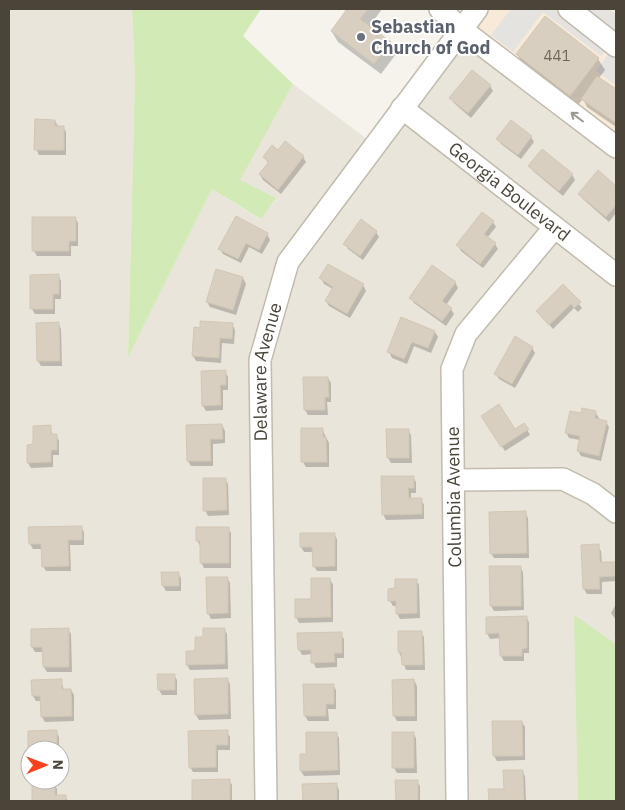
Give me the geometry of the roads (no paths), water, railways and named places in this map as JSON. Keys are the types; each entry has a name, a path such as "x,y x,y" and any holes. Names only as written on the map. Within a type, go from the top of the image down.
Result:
{"street":[{"path":"440,9 461,29 616,147"},
{"name":"Delaware Avenue","path":"266,801 260,360 288,262 477,9"},
{"path":"569,9 616,46"},
{"name":"Georgia Boulevard","path":"402,108 616,275"},
{"name":"Columbia Avenue","path":"457,801 452,370 466,334 554,228"},
{"path":"454,480 563,479 593,494 616,512"}],"place":[{"name":"Sebastian Church of God","path":"361,37"}]}
